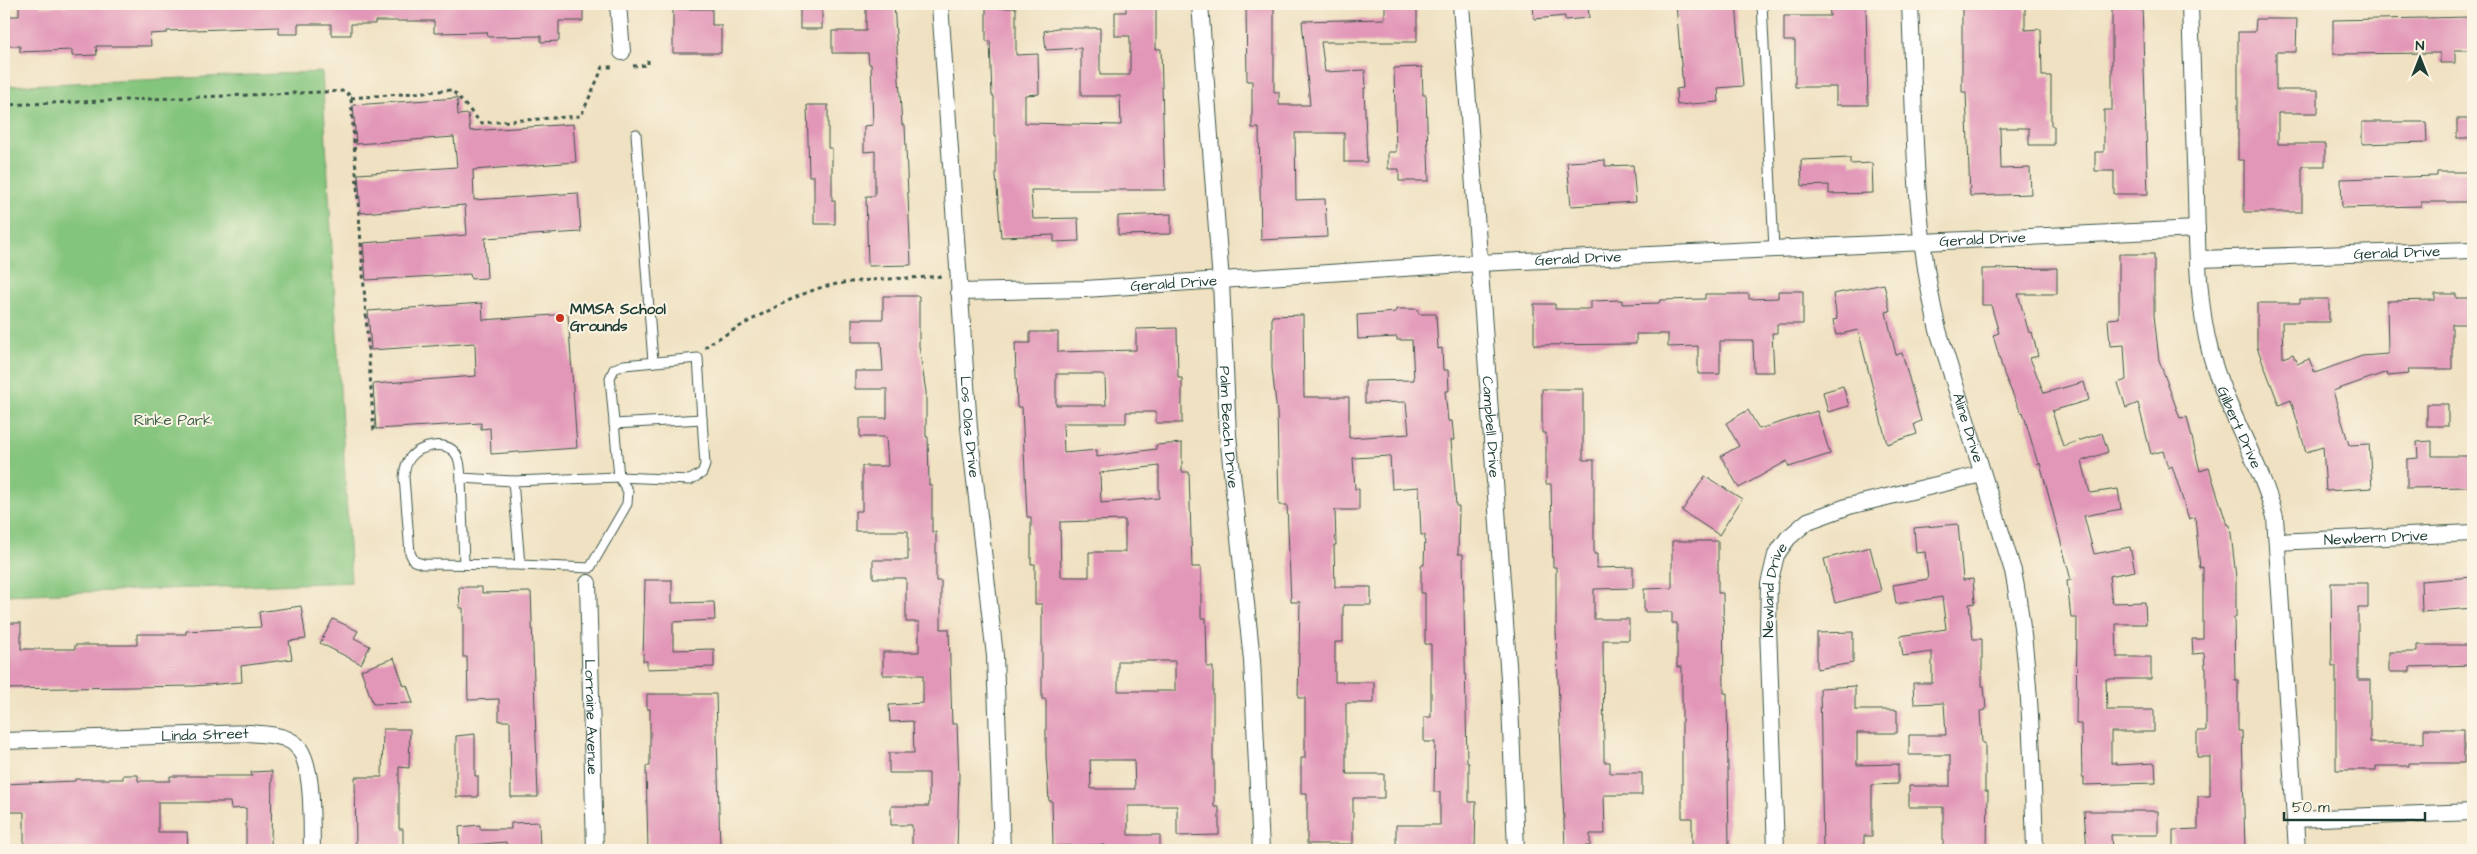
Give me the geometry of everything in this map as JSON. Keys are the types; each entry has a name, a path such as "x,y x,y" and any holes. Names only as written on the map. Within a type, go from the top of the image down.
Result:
{"street":[{"path":"618,4 624,61"},
{"name":"Los Olas Drive","path":"940,4 969,428 995,656 1002,850"},
{"name":"Palm Beach Drive","path":"1200,4 1221,282 1228,435 1252,660 1260,850"},
{"name":"Campbell Drive","path":"1461,4 1509,679 1516,850"},
{"name":"Aline Drive","path":"1910,4 1921,242 1928,290 1938,330 2013,571 2021,612 2030,713 2035,850"},
{"name":"Gilbert Drive","path":"2190,4 2198,259 2202,312 2211,356 2227,401 2270,499 2277,542 2296,850"},
{"name":"Gerald Drive","path":"959,292 1085,289 1221,282 1479,263 2197,230"},
{"name":"Gerald Drive","path":"2198,259 2473,250"},
{"name":"Newland Drive","path":"1776,850 1768,627 1769,584 1776,555 1788,538 1808,521 1849,506 1982,474"},
{"name":"Newbern Drive","path":"2277,542 2473,533"},
{"name":"Lorraine Avenue","path":"589,576 596,850"},
{"name":"Linda Street","path":"4,742 250,733 275,736 295,744 306,762 311,787 312,850"},
{"path":"2295,819 2473,812"}],"lane":[{"path":"1762,4 1774,249"},
{"path":"636,134 653,362"},
{"path":"461,478 513,481 619,477 690,480 702,473 705,465 698,358 624,365 614,369 610,378 619,477 628,491 627,504 589,576 520,564 464,564 418,563 411,557 404,477 406,465 417,451 439,446 451,450 457,455 461,478 464,564"},
{"path":"614,424 702,419"},
{"path":"513,481 520,564"}],"path":[{"path":"351,98 452,90 481,123 581,116 603,67 624,61 648,65 648,60"},
{"path":"4,105 346,92 351,98 374,433"},
{"path":"698,358 708,344 811,291 832,285 958,275"}],"green space":[{"name":"Rinke Park","path":"322,72 351,582 4,595 4,86"}],"building":[{"path":"19,4 40,4 40,7 70,6 70,4 93,4 93,6 123,4 583,4 583,21 559,21 559,41 541,42 541,36 488,37 487,32 434,33 434,21 375,21 375,24 351,24 351,35 331,35 331,24 298,24 298,34 279,34 279,27 167,31 167,33 150,34 151,46 96,46 97,55 72,56 72,50 20,52 20,46 4,46 4,16 19,16"},
{"path":"866,4 894,4 902,125 905,125 911,265 868,266 866,196 875,196 875,151 864,152 864,126 873,125 871,64 869,64 868,53 832,53 832,31 866,31"},
{"path":"1126,4 1156,4 1156,49 1161,49 1165,190 1031,190 1033,219 1078,218 1079,241 1054,242 1054,235 1001,237 996,176 996,136 994,136 994,96 992,96 990,41 986,41 986,8 1016,8 1016,55 1038,54 1039,94 1025,95 1025,123 1121,125 1120,96 1081,96 1081,48 1046,50 1044,31 1057,28 1100,28 1100,75 1130,75 1130,36 1115,36 1115,12 1126,12"},
{"path":"1246,4 1274,4 1274,92 1279,92 1279,105 1310,105 1302,21 1385,19 1385,4 1417,4 1417,42 1321,42 1325,72 1365,70 1366,88 1364,88 1367,162 1344,162 1344,133 1295,133 1296,200 1325,199 1327,237 1261,240 1259,128 1252,128 1252,81 1247,81"},
{"path":"1533,4 1588,4 1589,18 1565,20 1565,16 1534,19"},
{"path":"1676,4 1736,4 1743,86 1718,88 1719,102 1677,105 1676,89 1683,88"},
{"path":"1829,4 1866,4 1868,105 1836,105 1836,87 1795,87 1795,41 1784,41 1784,16 1830,16"},
{"path":"1962,4 2025,4 2025,30 2041,29 2042,76 2051,76 2051,126 2054,126 2054,145 2029,145 2029,128 2000,128 2001,169 2030,168 2031,194 1970,196 1966,92 1962,92"},
{"path":"2112,4 2142,4 2148,194 2114,194 2114,171 2095,171 2095,152 2104,152 2104,110 2112,110"},
{"path":"800,5 822,5 822,29 800,29"},
{"path":"673,9 712,9 712,25 721,25 721,53 673,53"},
{"path":"2470,17 2470,50 2455,50 2455,63 2440,63 2440,53 2333,54 2333,20"},
{"path":"2256,19 2297,19 2296,52 2276,52 2276,90 2318,90 2318,113 2278,113 2278,144 2325,144 2325,166 2302,166 2302,212 2244,212 2244,160 2238,160 2238,32 2255,32"},
{"path":"1422,67 1423,95 1426,95 1429,181 1399,181 1399,169 1388,169 1388,152 1396,152 1394,68"},
{"path":"457,98 458,115 468,114 470,131 573,124 576,162 473,170 474,200 578,193 581,232 485,238 487,278 471,279 470,274 366,280 363,243 467,235 465,205 361,213 358,174 457,167 454,137 356,144 353,105"},
{"path":"807,105 828,105 828,148 832,148 832,201 835,201 835,224 814,224 814,176 809,176"},
{"path":"2457,119 2473,119 2473,138 2457,138"},
{"path":"2362,122 2426,122 2427,142 2362,144"},
{"path":"1850,158 1850,164 1872,163 1873,193 1829,194 1829,185 1802,186 1801,160"},
{"path":"1605,160 1605,166 1633,165 1636,202 1571,206 1567,162"},
{"path":"2437,172 2470,172 2470,202 2421,202 2421,206 2342,208 2341,179 2437,176"},
{"path":"1171,214 1171,234 1118,235 1118,216"},
{"path":"2119,254 2154,254 2154,315 2159,360 2180,418 2187,417 2200,471 2209,468 2227,525 2230,525 2236,577 2236,617 2234,617 2235,680 2238,680 2238,731 2242,731 2245,850 2173,850 2173,830 2198,829 2198,796 2210,796 2210,757 2197,757 2197,731 2206,731 2206,668 2204,653 2193,654 2192,639 2203,639 2203,567 2200,568 2195,517 2189,519 2172,466 2168,468 2163,451 2151,454 2138,403 2126,408 2118,383 2126,380 2124,345 2110,346 2108,319 2119,318"},
{"path":"2057,268 2057,294 2018,294 2029,333 2032,332 2038,356 2030,358 2044,393 2084,382 2089,400 2052,411 2063,446 2102,433 2108,452 2082,461 2090,493 2118,489 2121,509 2084,516 2094,554 2130,547 2135,571 2109,576 2112,603 2145,602 2146,624 2116,624 2117,657 2151,657 2151,679 2106,679 2107,710 2154,710 2154,732 2111,732 2111,763 2117,763 2117,765 2155,763 2156,783 2084,785 2084,777 2082,777 2081,724 2076,724 2077,618 2071,618 2067,581 2071,580 2040,463 2038,464 2023,412 2021,413 2004,374 1993,335 1999,333 1991,305 1982,305 1982,269"},
{"path":"1884,284 1890,311 1886,312 1896,355 1902,353 1921,421 1914,424 1917,434 1887,444 1858,330 1836,335 1833,320 1837,319 1833,294"},
{"path":"1778,291 1803,291 1803,324 1777,324 1777,333 1772,333 1774,372 1754,372 1753,341 1720,341 1720,374 1698,374 1698,346 1668,347 1668,334 1636,334 1636,344 1534,345 1534,304 1555,304 1555,309 1591,309 1591,301 1622,300 1622,304 1659,303 1660,300 1705,299 1705,294 1749,294 1749,299 1778,298"},
{"path":"2435,294 2456,294 2456,298 2472,298 2472,324 2452,324 2452,369 2408,369 2409,374 2388,376 2387,372 2333,391 2349,445 2369,444 2372,488 2326,491 2323,447 2306,452 2291,400 2279,405 2257,347 2257,303 2300,303 2300,299 2329,299 2329,322 2282,322 2283,358 2293,354 2297,364 2309,359 2315,373 2362,356 2388,354 2387,301 2435,300"},
{"path":"883,296 919,296 919,346 926,392 929,485 932,485 932,532 936,532 936,581 941,581 941,629 949,629 952,724 957,724 959,775 957,850 912,850 912,825 891,825 891,806 929,806 929,773 889,773 889,753 914,753 913,721 890,722 889,705 923,703 923,675 883,675 883,652 919,652 919,622 906,622 906,578 873,578 873,560 908,560 908,531 855,531 855,511 862,511 862,466 888,466 886,437 860,437 860,418 887,418 887,389 855,389 855,371 883,371 881,342 852,342 852,319 883,319"},
{"path":"482,303 483,320 568,314 577,448 491,454 490,428 481,429 481,423 376,429 373,384 476,376 475,343 371,350 368,311"},
{"path":"1396,309 1417,309 1419,314 1436,314 1438,349 1442,348 1443,370 1448,370 1449,391 1445,391 1448,421 1452,421 1454,440 1451,440 1456,506 1459,506 1458,554 1463,554 1467,763 1469,763 1469,802 1476,802 1475,850 1444,850 1444,847 1396,847 1396,825 1440,825 1440,792 1434,792 1435,742 1424,742 1424,717 1431,717 1431,644 1425,644 1425,593 1421,593 1421,565 1424,565 1425,535 1421,535 1419,487 1392,489 1390,456 1353,458 1355,489 1359,489 1359,510 1335,510 1336,545 1334,545 1335,587 1371,587 1371,605 1343,605 1343,642 1335,642 1335,682 1374,682 1374,703 1346,703 1346,770 1347,774 1384,774 1384,798 1353,798 1353,844 1307,844 1307,793 1301,793 1301,758 1305,758 1305,698 1298,698 1300,602 1291,602 1287,505 1279,505 1277,413 1272,368 1272,316 1303,315 1304,397 1349,397 1349,438 1409,434 1406,402 1365,403 1365,381 1414,380 1412,340 1397,340 1397,337 1358,339 1357,315 1396,312"},
{"path":"1177,328 1178,378 1182,378 1182,423 1156,423 1156,412 1126,412 1126,423 1063,423 1064,453 1097,450 1097,457 1156,449 1156,445 1182,443 1182,472 1189,472 1192,567 1201,567 1201,618 1206,618 1207,667 1213,667 1214,807 1219,807 1219,835 1177,836 1177,806 1128,806 1128,835 1160,835 1160,850 1104,850 1104,845 1053,846 1052,801 1049,801 1046,755 1046,699 1042,699 1042,604 1035,604 1035,564 1031,564 1031,517 1027,517 1022,407 1017,407 1015,343 1030,343 1030,332 1058,332 1058,352 1136,350 1136,329","holes":["1056,374 1101,374 1105,376 1106,405 1056,405","1159,466 1159,498 1101,503 1100,473","1125,520 1125,552 1089,552 1089,577 1061,577 1060,522","1118,661 1175,661 1175,691 1118,691","1090,760 1134,760 1135,789 1091,789"]},
{"path":"1843,386 1849,406 1828,412 1823,392"},
{"path":"1542,389 1583,389 1583,460 1594,460 1594,554 1597,554 1597,568 1633,567 1633,588 1594,589 1594,619 1629,619 1629,640 1603,640 1604,762 1610,762 1610,773 1642,773 1642,795 1604,795 1605,834 1590,834 1590,846 1565,847 1556,630 1556,567 1553,567 1551,484 1546,484 1546,433 1542,433"},
{"path":"2427,404 2448,404 2448,426 2427,426"},
{"path":"1748,410 1759,429 1817,411 1830,454 1789,467 1787,461 1739,488 1721,456 1739,446 1726,423"},
{"path":"2432,441 2432,456 2473,456 2473,487 2407,488 2407,459 2418,458 2417,442"},
{"path":"1705,476 1742,499 1719,535 1682,511"},
{"path":"1958,524 1963,580 1973,579 1975,603 1969,604 1973,639 1982,639 1982,686 1984,686 1986,710 1980,711 1982,743 1985,743 1985,791 1988,791 1987,850 1943,850 1943,807 1909,807 1909,786 1950,786 1950,755 1909,755 1909,735 1946,735 1944,703 1914,704 1913,683 1932,683 1932,652 1903,656 1900,636 1946,629 1942,597 1896,604 1893,585 1928,579 1925,552 1916,553 1914,528"},
{"path":"1672,541 1718,541 1718,593 1723,593 1724,693 1727,693 1729,850 1692,850 1692,818 1682,818 1682,667 1677,667 1677,623 1672,623 1672,612 1644,612 1644,589 1672,588"},
{"path":"1870,547 1881,591 1835,603 1824,559"},
{"path":"2473,577 2473,608 2422,612 2421,581"},
{"path":"645,580 672,580 672,603 714,602 715,620 673,622 673,650 714,649 714,667 647,669 647,661 643,661"},
{"path":"2331,583 2368,583 2368,608 2358,608 2358,680 2370,680 2370,743 2424,743 2424,729 2464,729 2464,763 2409,763 2409,766 2376,766 2376,770 2336,770 2336,666 2332,666"},
{"path":"459,587 482,587 482,593 531,592 538,797 511,797 510,721 499,721 499,699 468,700 467,657 463,657 463,608 460,608"},
{"path":"301,606 306,639 289,641 292,659 241,666 242,682 194,686 4,689 4,623 21,623 21,649 75,649 75,645 137,645 137,634 186,634 186,631 261,627 259,612"},
{"path":"333,619 358,631 354,638 370,646 361,664 320,643"},
{"path":"1853,632 1853,663 1817,669 1817,633"},
{"path":"2417,645 2473,645 2473,665 2410,667 2410,672 2389,672 2389,652 2417,652"},
{"path":"394,658 404,686 407,685 413,703 373,704 361,670"},
{"path":"1855,686 1855,710 1897,710 1897,733 1857,733 1857,765 1898,764 1898,784 1872,785 1872,836 1864,836 1864,850 1823,850 1820,688"},
{"path":"647,694 716,694 720,850 648,850 646,766 650,766 650,709 647,709"},
{"path":"383,729 410,729 409,768 399,767 399,829 403,829 403,850 356,850 355,777 382,777"},
{"path":"475,734 475,776 478,776 478,797 456,797 456,736"},
{"path":"272,771 271,850 246,850 246,808 231,809 230,802 158,802 158,832 187,832 188,850 24,850 24,812 4,812 4,784 75,781 75,779 123,779 123,775 138,775 138,781 170,781 170,776 252,776 251,772"},
{"path":"2084,811 2158,811 2158,835 2111,835 2112,850 2087,850"},
{"path":"539,822 540,850 506,850 506,842 460,846 459,827 480,825 480,829 511,829 511,823"}],"place":[{"name":"MMSA School Grounds","path":"560,318"}]}
